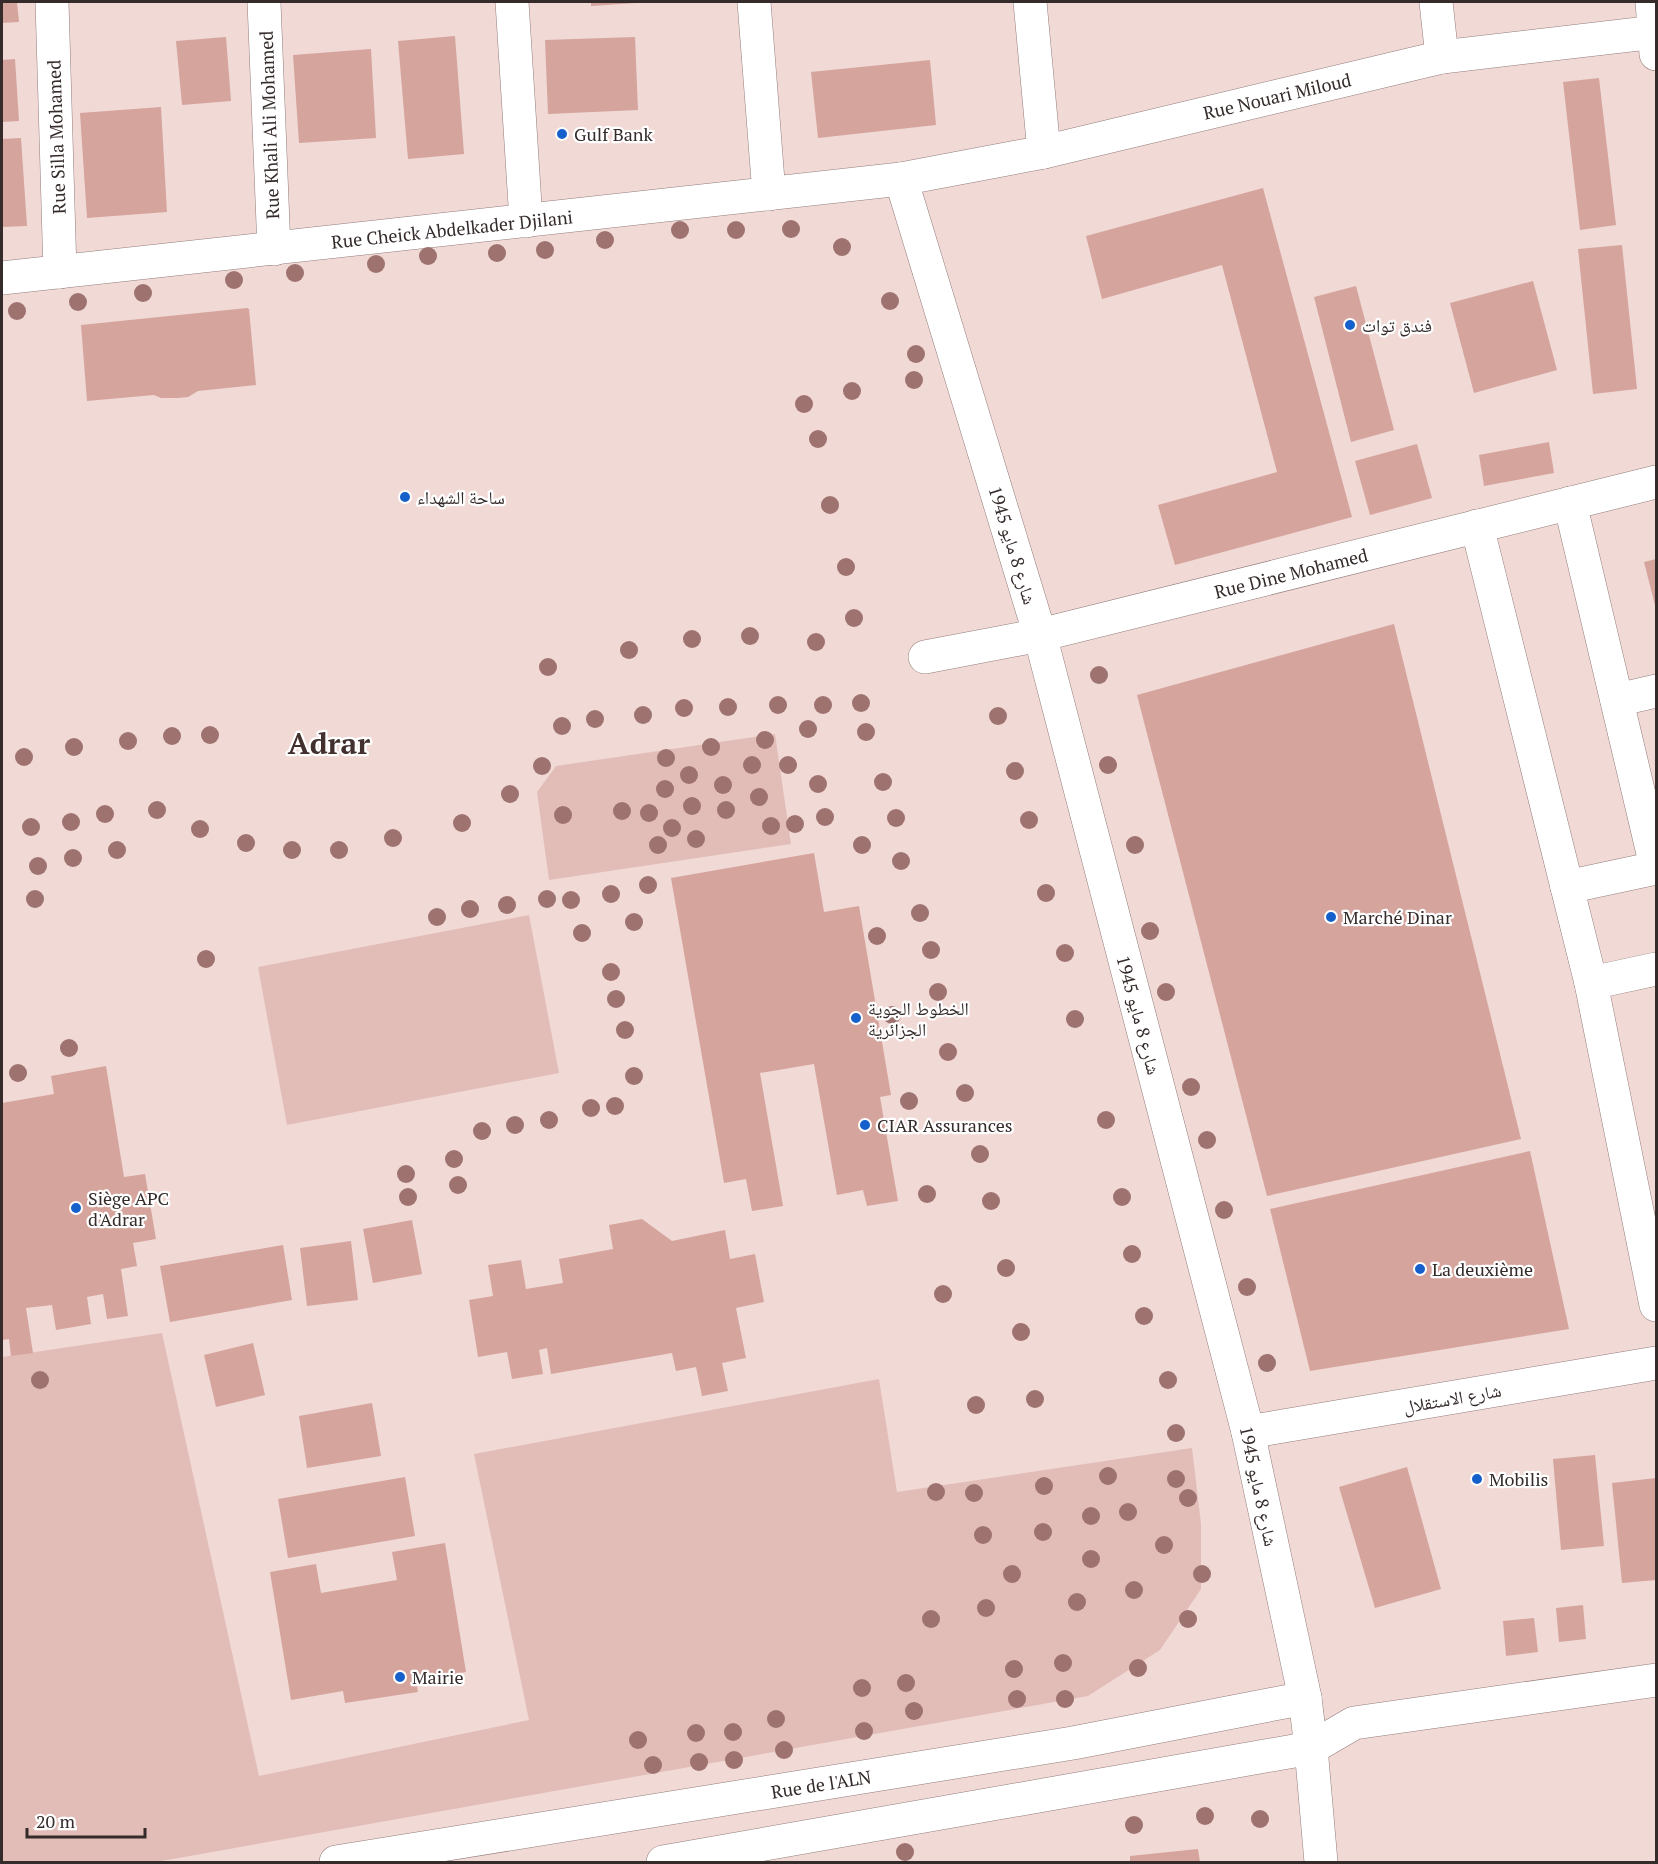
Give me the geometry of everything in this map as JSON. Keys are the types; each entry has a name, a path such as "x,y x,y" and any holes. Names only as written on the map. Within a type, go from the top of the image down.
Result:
{"street":[{"name":"Rue Silla Mohamed","path":"52,2 60,272"},
{"name":"Rue Khali Ali Mohamed","path":"264,2 274,249"},
{"path":"512,2 526,221"},
{"path":"754,2 769,194"},
{"path":"1030,2 1044,152"},
{"path":"1436,2 1442,57"},
{"name":"Rue Nouari Miloud","path":"902,179 1044,152 1442,57 1655,30"},
{"name":"Rue Cheick Abdelkader Djilani","path":"2,278 902,179"},
{"name":"شارع 8 مايو 1945","path":"902,179 1040,635 1248,1432 1305,1698 1321,1863"},
{"name":"Rue Dine Mohamed","path":"925,657 1040,635 1656,482"},
{"path":"1568,887 1656,867 1570,503"},
{"path":"1477,526 1591,983 1656,1305"},
{"path":"1617,700 1656,690"},
{"path":"1591,983 1656,969"},
{"name":"شارع الاستقلال","path":"1248,1432 1656,1363"},
{"path":"663,1863 1311,1748 1354,1723 1656,1680"},
{"path":"1305,1698 1354,1723"},
{"name":"Rue de l'ALN","path":"336,1863 1074,1743 1305,1698"}],"shaded area":[{"path":"775,734 791,844 549,880 537,792 556,766"},
{"path":"529,915 559,1073 287,1125 258,967"},
{"path":"162,1333 259,1776 529,1720 474,1454 879,1379 897,1492 1192,1448 1201,1524 1201,1589 1160,1650 1088,1696 156,1862 2,1862 2,1357"}],"building":[{"path":"2,2 17,2 19,22 2,23"},
{"path":"591,2 636,2 636,3 591,6"},
{"path":"455,36 464,154 408,159 398,41"},
{"path":"226,37 231,101 182,105 176,41"},
{"path":"635,37 638,110 548,114 545,40"},
{"path":"371,49 376,138 299,143 293,55"},
{"path":"15,59 19,121 2,122 2,60"},
{"path":"930,60 936,125 818,138 811,72"},
{"path":"1599,78 1616,225 1580,230 1563,82"},
{"path":"161,107 167,212 87,218 80,113"},
{"path":"21,138 27,226 2,227 2,139"},
{"path":"1263,188 1352,517 1175,565 1158,505 1277,472 1222,265 1102,299 1086,236"},
{"path":"1622,245 1637,389 1593,394 1578,249"},
{"path":"1533,281 1557,370 1474,393 1450,303"},
{"path":"1356,286 1394,430 1351,442 1314,297"},
{"path":"249,309 256,385 198,391 188,397 178,398 161,398 154,395 87,401 81,325"},
{"path":"1549,442 1554,473 1484,486 1479,455"},
{"path":"1417,444 1432,498 1370,515 1355,461"},
{"path":"1656,559 1656,609 1644,562"},
{"name":"Marché Dinar","path":"1394,624 1521,1139 1267,1196 1137,695"},
{"path":"814,853 824,912 859,906 891,1095 880,1097 898,1201 867,1206 863,1190 837,1195 814,1064 760,1073 783,1206 752,1211 746,1179 724,1183 671,878"},
{"name":"Siège APC d'Adrar","path":"106,1066 124,1177 145,1174 156,1239 133,1243 137,1266 121,1269 128,1316 107,1319 103,1294 87,1297 91,1324 56,1330 52,1305 26,1308 33,1353 11,1356 9,1339 2,1340 2,1103 54,1094 51,1076"},
{"name":"La deuxième","path":"1530,1151 1569,1329 1310,1371 1270,1209"},
{"path":"642,1219 672,1241 725,1230 730,1259 755,1254 764,1302 736,1308 746,1358 722,1363 728,1391 702,1396 696,1367 676,1371 672,1353 551,1374 547,1348 539,1350 543,1374 512,1379 507,1352 478,1357 469,1300 493,1296 488,1265 521,1260 526,1289 563,1283 559,1259 613,1249 609,1225"},
{"path":"412,1220 422,1274 373,1283 363,1229"},
{"path":"351,1241 358,1300 307,1306 300,1248"},
{"path":"283,1245 292,1300 170,1322 160,1266"},
{"path":"253,1343 265,1395 216,1407 204,1355"},
{"path":"372,1403 381,1456 307,1468 299,1416"},
{"path":"1595,1455 1604,1546 1561,1550 1553,1459"},
{"path":"1407,1467 1441,1589 1375,1608 1339,1487"},
{"path":"405,1477 415,1536 288,1558 278,1499"},
{"path":"1656,1478 1656,1580 1622,1583 1612,1483"},
{"path":"445,1543 466,1672 416,1680 418,1692 345,1703 343,1691 291,1700 270,1572 316,1564 321,1593 397,1580 392,1552"},
{"path":"1583,1605 1586,1639 1559,1642 1556,1608"},
{"path":"1534,1618 1538,1652 1506,1656 1503,1621"},
{"path":"1198,1849 1200,1862 1130,1862 1130,1856"}],"place":[{"name":"Gulf Bank","path":"562,134"},
{"name":"فندق توات","path":"1350,325"},
{"name":"ساحة الشهداء","path":"405,497"},
{"name":"Marché Dinar","path":"1331,917"},
{"name":"الخطوط الجوية الجزائرية","path":"856,1018"},
{"name":"CIAR Assurances","path":"865,1125"},
{"name":"Siège APC d'Adrar","path":"76,1208"},
{"name":"La deuxième","path":"1420,1269"},
{"name":"Mobilis","path":"1477,1479"},
{"name":"Mairie","path":"400,1677"}],"district":[{"name":"Adrar","path":"329,743"}]}
